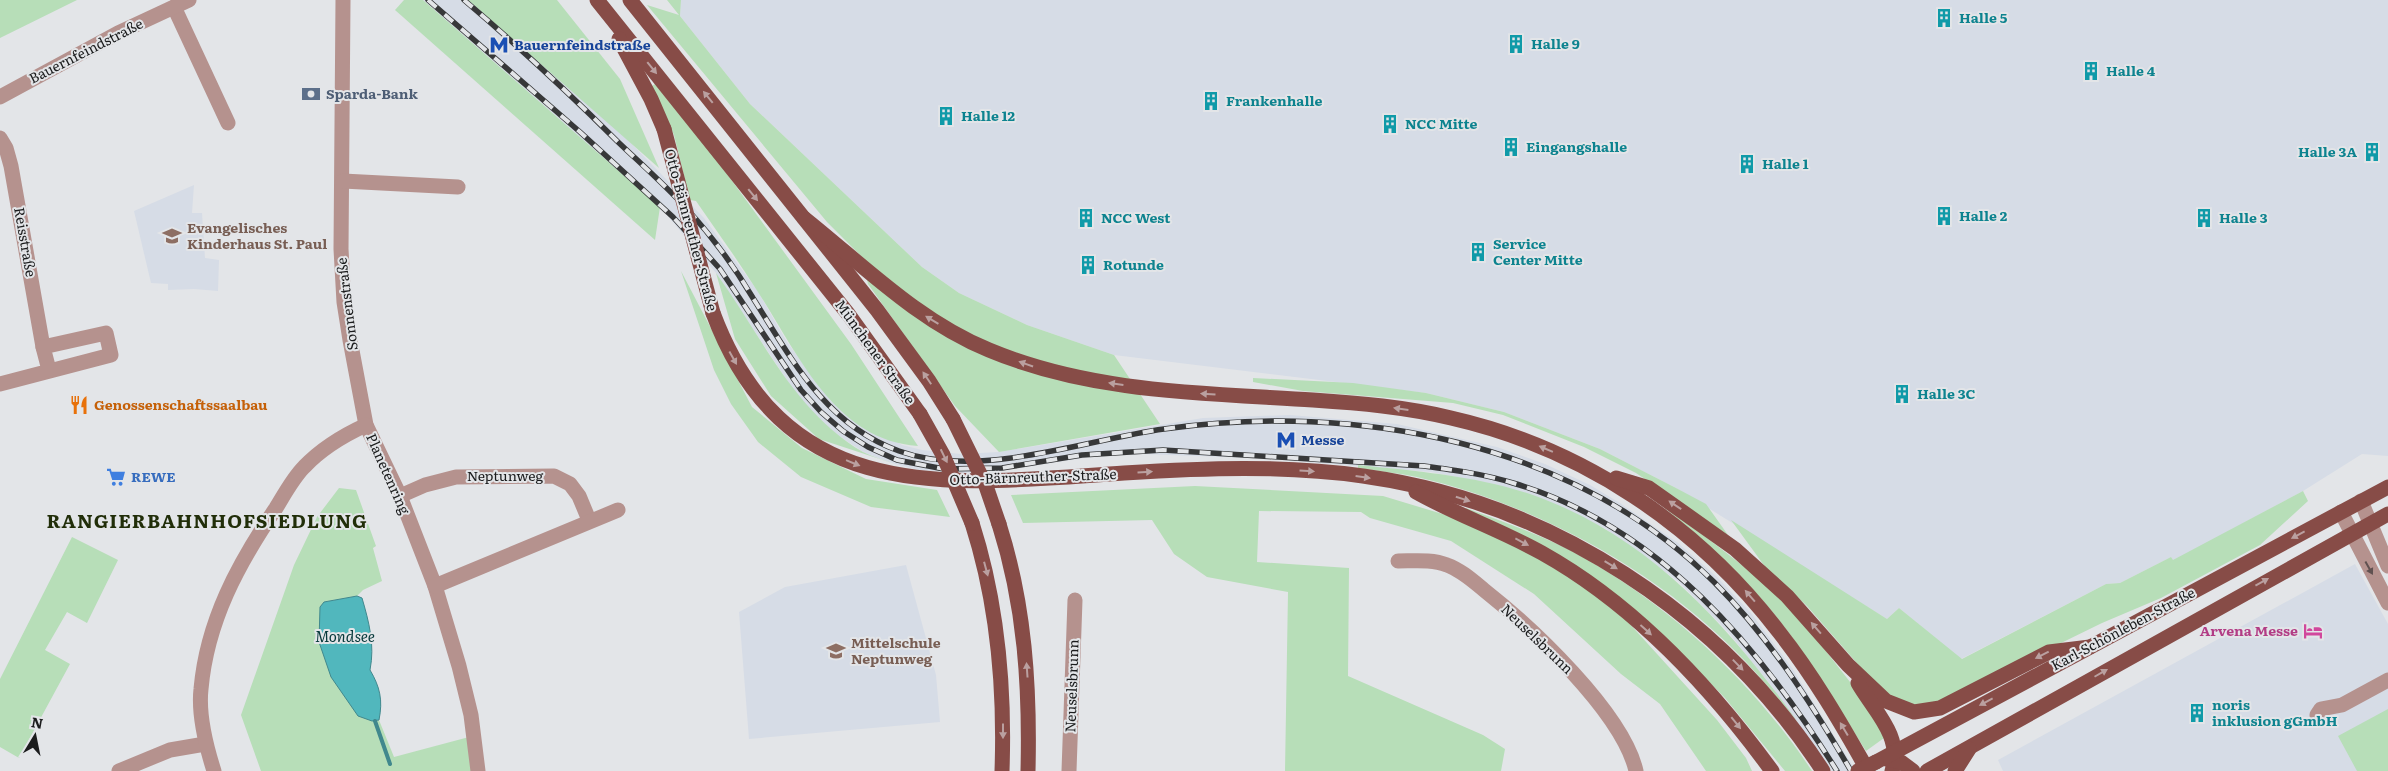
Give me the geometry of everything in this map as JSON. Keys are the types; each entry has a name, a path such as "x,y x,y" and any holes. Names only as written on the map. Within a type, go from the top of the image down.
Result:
{"main road":[{"name":"Münchener Straße","path":"630,0 892,329 953,419 986,486 1016,584 1024,637 1028,692 1028,771"},
{"name":"Münchener Straße","path":"598,1 849,315 920,414 943,455 972,523 991,589 999,644 1003,710 1002,771"},
{"name":"Otto-Bärnreuther-Straße","path":"598,1 651,99 664,129 713,313 727,347 744,376 779,417 826,451 861,466 888,474 922,480 987,482 1183,470 1273,469 1346,474 1399,482 1464,499 1525,521 1577,546 1637,581 1696,626 1732,658 1774,704 1823,771"},
{"path":"804,218 891,291 924,315 975,344 1036,367 1092,381 1161,390 1341,402 1426,412 1503,432 1590,470 1628,492 1673,524 1708,553 1743,589 1884,762 1913,771"},
{"path":"1590,470 1649,488 1715,534 1787,596 1848,665 1886,701 1907,711 1921,712 1940,708 2049,652 2090,647"},
{"name":"Otto-Bärnreuther-Straße","path":"1399,482 1444,508 1521,541 1589,582 1629,614 1716,698 1772,771"},
{"name":"Karl-Schönleben-Straße","path":"1858,771 1884,762 2090,647 2388,486"},
{"name":"Karl-Schönleben-Straße","path":"1927,771 2388,514"},
{"path":"1848,665 1890,733 1884,762"},
{"path":"1956,771 1970,747"},
{"path":"1755,748 1758,771"}],"street":[{"name":"Bauernfeindstraße","path":"0,97 75,55 189,0"},
{"name":"Sonnenstraße","path":"343,0 341,249 344,302 366,425"},
{"path":"174,7 228,123"},
{"name":"Reisstraße","path":"0,138 11,166 49,370"},
{"path":"343,181 458,187"},
{"path":"0,384 111,355 106,333 44,347"},
{"name":"Planetenring","path":"214,771 205,744 200,691 206,651 216,616 231,582 265,523 302,468 334,440 366,425 400,496 435,586 471,716 478,771"},
{"name":"Neptunweg","path":"400,496 425,485 456,477 554,476 570,484 579,496 589,520"},
{"path":"2361,501 2388,566"},
{"path":"435,586 589,520 618,510"},
{"path":"2341,512 2388,603"},
{"name":"Neuselsbrunn","path":"1398,561 1428,561 1446,564 1463,573 1521,620 1575,675 1612,723 1626,745 1636,771"},
{"name":"Neuselsbrunn","path":"1069,771 1075,600"},
{"path":"2317,715 2321,709 2342,705 2388,680"},
{"path":"119,771 170,750 205,744"}],"shaded area":[{"path":"423,0 469,0 624,136 704,218 757,290 787,342 831,401 902,445 922,450 961,454 999,452 1203,418 1290,415 1397,424 1497,447 1545,464 1590,485 1678,543 1717,577 1751,613 1792,668 1856,771 1832,771 1770,684 1728,632 1679,582 1606,529 1533,495 1487,483 1431,472 1259,458 1141,454 1096,456 1004,470 964,473 919,470 865,453 839,436 816,417 796,394 716,273 660,207"},
{"path":"681,0 2388,0 2388,456 2362,454 2303,491 2173,561 2171,557 2120,583 2106,584 1961,659 1899,608 1887,619 1676,488 1600,449 1504,412 1426,393 1114,355 1027,325 959,293 922,267 750,104 680,16"},
{"name":"Evangelisches Kinderhaus St. Paul","path":"194,185 192,213 202,213 205,258 219,260 218,291 194,289 168,290 168,284 151,283 134,211"},
{"path":"2355,564 2388,624 2388,771 2003,771 1998,760"},
{"name":"Mittelschule Neptunweg","path":"906,565 936,675 940,722 749,739 739,612 785,587"}],"green space":[{"path":"0,0 77,0 0,38"},
{"path":"404,0 423,0 660,207 655,240 395,10"},
{"path":"468,0 557,0 620,79 659,168"},
{"path":"667,0 681,0 680,16 750,104 922,267 959,293 1027,325 1114,355 1160,424 999,452 955,406 868,284 862,257 827,222 647,5 679,15"},
{"path":"655,84 719,163 851,344 918,446 889,440 863,428 840,410 820,388 696,201 690,200 674,135 652,86"},
{"path":"681,271 752,407 802,448 866,479 937,490 950,517 871,507 801,477 758,442 731,404 714,370"},
{"path":"716,273 780,371 817,416 838,435 863,452 895,464 819,439 771,396 735,339"},
{"path":"1253,378 1353,383 1426,393 1504,412 1600,449 1706,504 1728,535 1636,473 1584,447 1503,415 1453,403 1303,391 1253,382"},
{"path":"1358,465 1447,475 1490,483 1533,495 1575,513 1614,534 1650,559 1714,618 1743,651 1798,722 1753,669 1712,629 1676,599 1636,571 1595,546 1552,524 1508,505 1462,489 1417,477 1358,468"},
{"path":"1195,486 1383,496 1459,519 1511,542 1590,590 1628,622 1717,720 1746,758 1752,771 1706,771 1660,704 1621,674 1534,594 1451,541 1370,518 1361,512 1259,511 1257,562 1349,568 1348,676 1483,735 1505,749 1501,771 1285,771 1288,592 1207,577 1174,554 1152,520 1023,523 1011,495"},
{"path":"339,488 356,490 376,546 373,548 382,581 363,590 357,596 324,602 372,721 379,720 394,757 469,737 472,771 261,771 241,715 294,565 317,517"},
{"path":"2303,491 2308,501 2260,545 2161,598 2102,623 1934,705 1916,708 1883,693 1807,606 1766,568 1731,520 1887,619 1899,608 1962,659 2106,584 2120,583 2171,557 2173,560"},
{"path":"1662,506 1736,560 1787,606 1812,634 1858,693 1870,710 1884,738 1866,751 1815,670 1773,612 1723,559"},
{"path":"1466,508 1528,531 1574,552 1621,580 1653,603 1683,627 1740,680 1790,739 1812,771 1785,771 1725,698 1659,631 1465,510"},
{"path":"72,537 118,560 87,623 67,612 45,650 70,664 19,758 0,747 0,679"},
{"path":"2388,709 2388,771 2357,771 2338,736"}],"water":[{"name":"Mondsee","path":"357,596 362,598 369,625 372,643 370,670 380,694 379,720 372,721 358,716 331,677 319,642 320,607 324,602"}],"waterway":[{"path":"375,721 390,764"}],"railway":[{"path":"428,0 580,132 673,217 720,269 801,390 821,412 843,431 868,447 897,460 944,469 1002,468 1082,455 1163,450 1424,466 1480,475 1513,483 1566,503 1614,529 1659,560 1700,596 1739,636 1774,679 1807,724 1837,771"},
{"path":"464,0 523,51 686,208 730,263 797,367 813,388 831,408 873,440 899,451 930,459 963,461 997,460 1164,429 1237,422 1311,422 1385,428 1458,442 1528,465 1595,495 1657,534 1714,582 1771,648 1805,696 1851,771"}],"place":[{"name":"Halle 5","path":"1944,18"},
{"name":"Halle 9","path":"1516,44"},
{"name":"Bauernfeindstraße","path":"499,45"},
{"name":"Halle 4","path":"2091,71"},
{"name":"Sparda-Bank","path":"311,94"},
{"name":"Frankenhalle","path":"1211,101"},
{"name":"Halle 12","path":"946,116"},
{"name":"NCC Mitte","path":"1390,124"},
{"name":"Eingangshalle","path":"1511,147"},
{"name":"Halle 3A","path":"2372,152"},
{"name":"Halle 1","path":"1747,164"},
{"name":"Halle 2","path":"1944,216"},
{"name":"NCC West","path":"1086,218"},
{"name":"Halle 3","path":"2204,218"},
{"name":"Evangelisches Kinderhaus St. Paul","path":"172,236"},
{"name":"Service Center Mitte","path":"1478,252"},
{"name":"Rotunde","path":"1088,265"},
{"name":"Halle 3C","path":"1902,394"},
{"name":"Genossenschaftssaalbau","path":"79,405"},
{"name":"Messe","path":"1286,440"},
{"name":"REWE","path":"116,477"},
{"name":"Arvena Messe","path":"2313,631"},
{"name":"Mittelschule Neptunweg","path":"836,651"},
{"name":"noris inklusion gGmbH","path":"2197,713"}],"district":[{"name":"RANGIERBAHNHOFSIEDLUNG","path":"207,521"}]}
